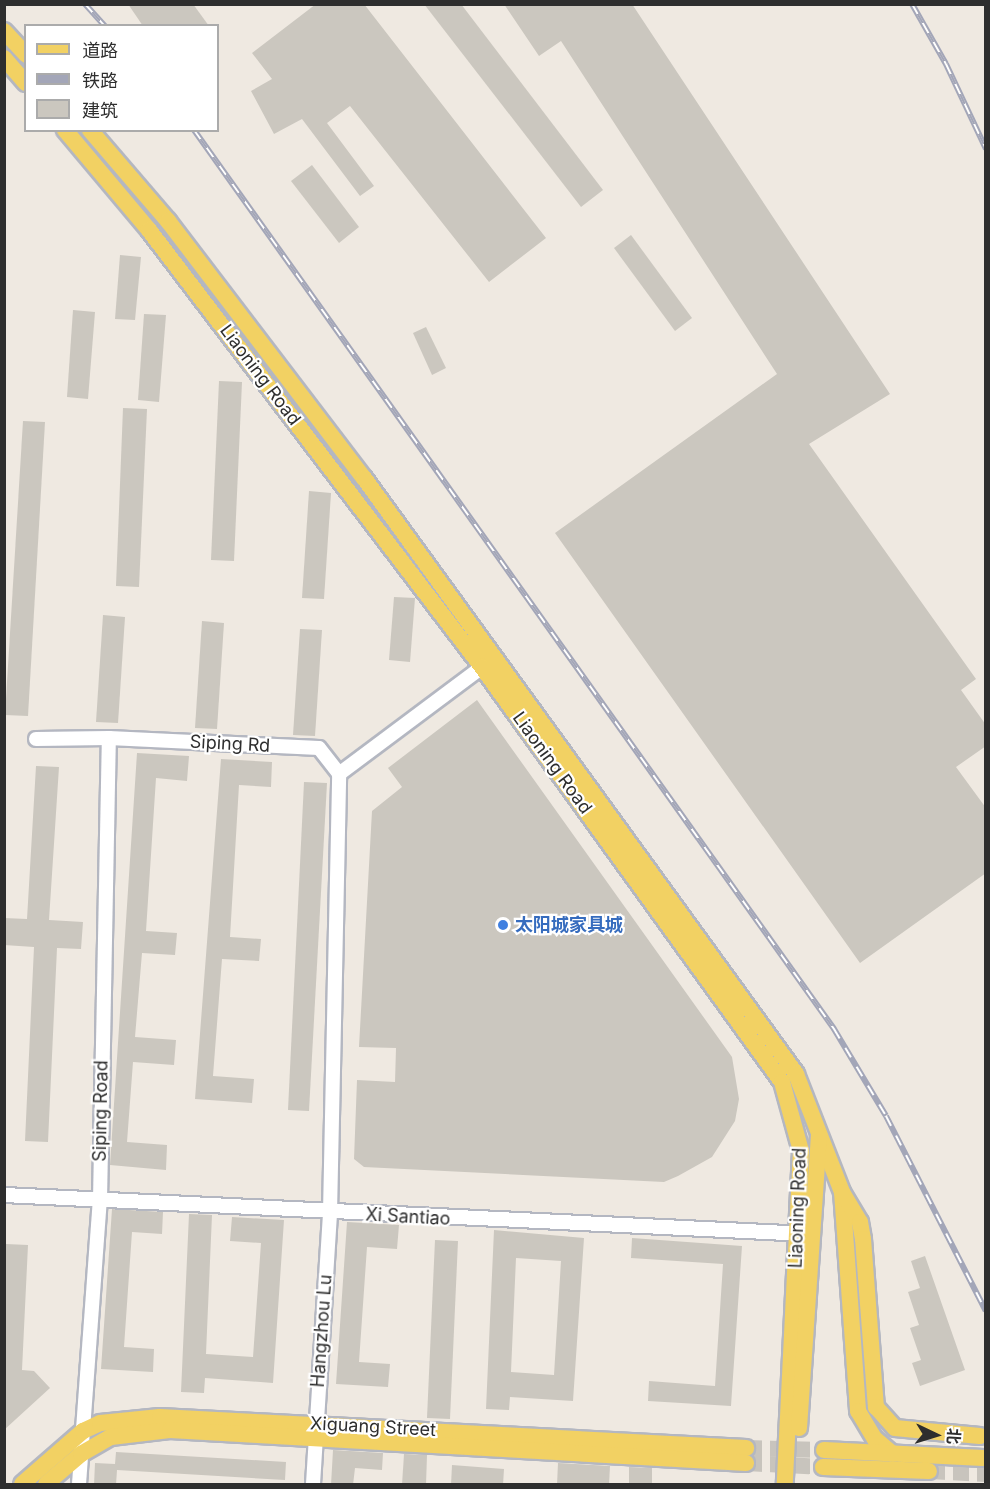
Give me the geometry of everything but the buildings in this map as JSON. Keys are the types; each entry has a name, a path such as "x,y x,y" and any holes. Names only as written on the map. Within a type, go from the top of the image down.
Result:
{"main road":[{"path":"4,31 24,53"},
{"path":"4,58 24,81"},
{"name":"Liaoning Road","path":"67,132 149,230 482,666 782,1082 801,1152 805,1234 795,1485"},
{"name":"Liaoning Road","path":"92,132 168,221 497,657 796,1074 819,1129 805,1234 785,1485"},
{"path":"819,1129 842,1191 856,1212 863,1239 876,1407 896,1428 980,1436"},
{"path":"842,1191 858,1412 891,1461 929,1471"},
{"name":"Xiguang Street","path":"22,1485 83,1431 115,1420 160,1417 315,1430 746,1455"},
{"path":"46,1485 81,1454 111,1437 170,1430 315,1430"},
{"path":"823,1459 891,1461 983,1458"},
{"path":"867,1485 891,1461"}],"street":[{"path":"339,774 482,666"},
{"name":"Siping Rd","path":"36,739 109,738 319,748 339,774"},
{"name":"Siping Road","path":"79,1485 100,1200 109,738"},
{"name":"Hangzhou Lu","path":"313,1485 330,1213 339,774"},
{"name":"Xi Santiao","path":"4,1195 330,1213 805,1234"}],"tunnel":[{"path":"746,1448 824,1450"},
{"path":"746,1463 823,1467"},
{"path":"929,1471 986,1474"}],"railway":[{"path":"85,4 103,24"},
{"path":"912,4 946,64 986,149"},
{"path":"195,132 834,1029 886,1116 986,1311"}],"place":[{"name":"太阳城家具城","path":"503,925"}]}
